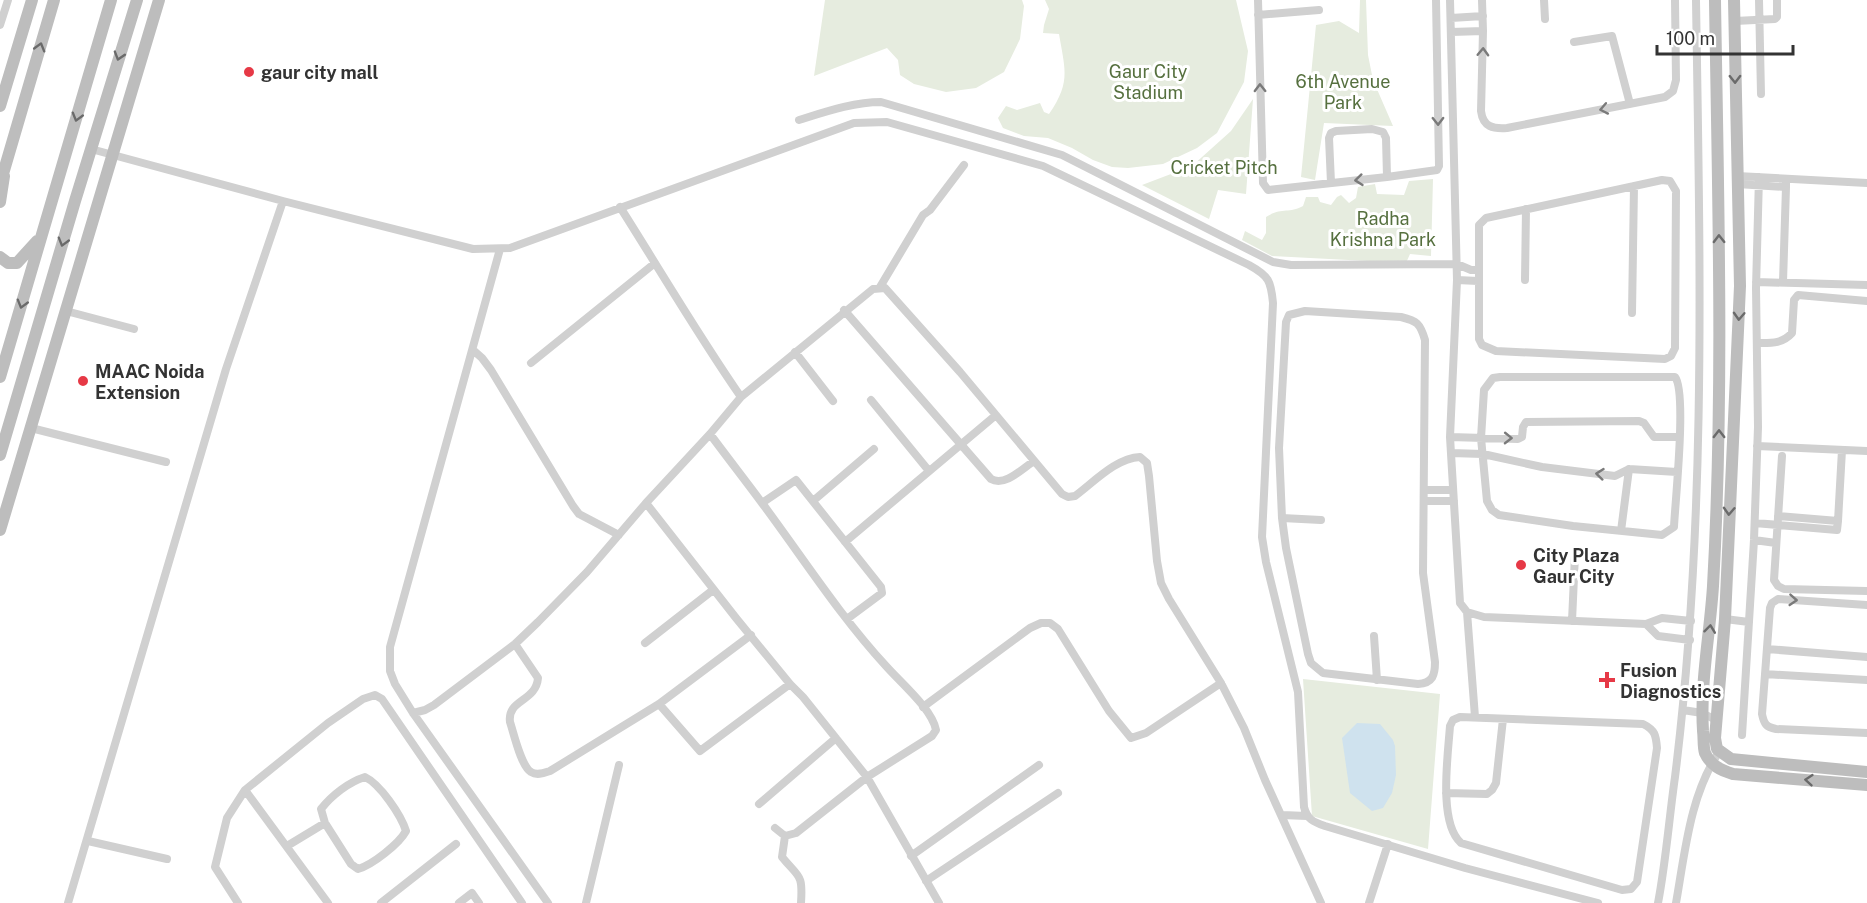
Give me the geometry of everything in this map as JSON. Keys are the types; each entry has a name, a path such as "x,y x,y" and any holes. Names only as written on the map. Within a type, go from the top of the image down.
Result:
{"street":[{"path":"0,25 8,0"},
{"path":"0,106 32,0"},
{"path":"0,184 54,0"},
{"path":"0,377 111,0"},
{"path":"0,455 136,0"},
{"path":"0,530 159,0"},
{"path":"1258,0 1263,183 1265,188 1273,190 1437,170 1439,166 1436,0"},
{"path":"1450,0 1457,264 1450,436 1458,594 1460,603 1467,612 1475,717"},
{"path":"1482,0 1484,31 1481,111 1482,119 1488,126 1495,128 1507,128 1665,97 1673,91 1676,80 1675,0"},
{"path":"1544,0 1545,19"},
{"path":"1658,903 1683,710 1691,621 1699,422 1700,240 1696,0"},
{"path":"1715,0 1719,251 1719,487 1711,620 1702,713 1704,752 1711,764 1733,774 1867,785"},
{"path":"1734,0 1740,286 1725,619 1715,738 1719,752 1731,759 1867,772"},
{"path":"1760,0 1761,94"},
{"path":"1735,21 1774,19 1778,17 1777,0"},
{"path":"1258,15 1319,10"},
{"path":"1451,18 1483,16"},
{"path":"1436,39 1451,40 1484,31"},
{"path":"1574,42 1612,36 1630,104"},
{"path":"1437,50 1451,40"},
{"path":"799,120 830,111 881,102 1062,155 1273,262 1291,265 1457,264 1471,270 1478,270"},
{"path":"91,149 473,249 500,249 510,248 854,123 887,122 1043,166 1261,272 1271,284 1274,303 1262,537 1298,692 1304,807 1307,816 1317,824 1465,868 1598,903"},
{"path":"1331,183 1329,138 1331,133 1336,131 1372,129 1383,132 1386,138 1387,177"},
{"path":"880,287 923,215 930,210 964,165"},
{"path":"0,202 5,167"},
{"path":"1662,180 1670,181 1676,191 1675,348 1671,356 1665,359 1496,351 1482,345 1479,339 1479,225 1481,220 1486,218 1526,209 1662,180"},
{"path":"1737,180 1786,183 1867,183"},
{"path":"1742,735 1755,523 1758,343 1756,282 1759,181"},
{"path":"1783,282 1786,183"},
{"path":"1632,313 1634,186"},
{"path":"68,903 226,369 283,201"},
{"path":"620,207 698,335 741,397"},
{"path":"1525,280 1526,209"},
{"path":"0,257 8,263 17,263 27,255 42,236"},
{"path":"500,249 390,647 390,671 413,713 548,903"},
{"path":"531,363 655,263"},
{"path":"1457,280 1478,281"},
{"path":"1756,282 1867,285"},
{"path":"413,713 426,710 434,705 515,644 587,572 741,397 844,310 873,289 885,288 960,372 1062,494 1068,497 1075,496 1131,457 1140,457 1147,464 1161,583 1221,683 1244,728 1321,903"},
{"path":"1758,343 1776,343 1790,336 1794,300 1798,295 1867,302"},
{"path":"844,310 991,479 1003,482 1034,461"},
{"path":"66,311 134,329"},
{"path":"1305,311 1401,317 1415,321 1422,330 1425,340 1424,489 1423,573 1435,671 1432,679 1425,684 1323,673 1311,663 1286,548 1282,518 1279,448 1286,322 1289,315 1305,311"},
{"path":"472,350 491,370 573,506 589,519 619,535"},
{"path":"795,352 833,401"},
{"path":"1675,377 1679,387 1679,437 1674,527 1662,535 1573,526 1499,515 1492,510 1487,501 1481,438 1484,390 1493,378 1675,377"},
{"path":"871,400 929,471"},
{"path":"845,542 996,415"},
{"path":"1450,436 1518,439 1522,436 1526,422 1639,422 1644,423 1654,436 1679,437"},
{"path":"31,428 166,462"},
{"path":"710,434 822,587 882,662 935,722 936,730 932,736 867,777 796,833 785,836"},
{"path":"1757,446 1867,451"},
{"path":"813,501 874,449"},
{"path":"1755,523 1778,521 1837,530 1842,450"},
{"path":"1451,453 1483,454 1542,467 1615,476 1629,469 1677,472"},
{"path":"1782,456 1774,580 1784,589 1867,591"},
{"path":"1621,531 1629,469"},
{"path":"762,502 796,480 882,590 847,618"},
{"path":"1424,489 1453,490"},
{"path":"1424,501 1454,501"},
{"path":"646,503 713,590 867,777 939,903"},
{"path":"1282,518 1321,520"},
{"path":"1754,540 1776,543"},
{"path":"1572,621 1575,555"},
{"path":"645,644 713,590"},
{"path":"1867,605 1778,599 1772,603 1762,714 1763,723 1769,728 1867,733"},
{"path":"1467,612 1484,617 1646,624 1662,618 1691,621"},
{"path":"1725,619 1749,622"},
{"path":"923,707 1029,628 1041,623 1050,623 1058,629 1109,711 1131,738 1146,733 1221,683"},
{"path":"1646,624 1658,636 1689,640"},
{"path":"515,644 538,678 535,692 519,702 509,716 524,764 531,772 540,774 550,771 659,704 751,635"},
{"path":"1374,636 1377,680"},
{"path":"1767,649 1867,657"},
{"path":"1765,674 1867,680"},
{"path":"659,704 700,751 790,684"},
{"path":"238,903 215,867 227,818 245,790 337,717 363,699 375,695 379,696 522,903"},
{"path":"1683,710 1702,713 1716,720"},
{"path":"1460,717 1475,717 1643,724 1653,729 1657,748 1637,882 1632,889 1622,890 1461,843 1454,837 1449,824 1446,793 1450,726 1453,720 1460,717"},
{"path":"1446,793 1487,794 1492,790 1496,783 1503,719"},
{"path":"759,804 836,738"},
{"path":"1676,903 1691,820 1711,764 1719,752"},
{"path":"585,903 619,765"},
{"path":"911,856 1039,765"},
{"path":"365,777 374,781 403,821 406,831 402,839 366,866 358,869 351,864 325,823 321,809 328,800 355,780 365,777"},
{"path":"245,790 328,903"},
{"path":"926,881 1058,793"},
{"path":"1282,814 1307,816"},
{"path":"287,846 325,823"},
{"path":"775,828 785,836"},
{"path":"785,836 782,856 797,871 801,880 801,903"},
{"path":"88,841 167,859"},
{"path":"381,903 456,844"},
{"path":"1369,903 1388,844"},
{"path":"459,903 472,892 479,903"}],"green space":[{"path":"825,0 1022,0 1024,6 1020,39 1004,72 976,88 946,92 914,84 900,75 898,60 887,48 814,76"},
{"name":"Gaur City Stadium","path":"1045,0 1236,0 1248,51 1244,82 1217,133 1197,148 1163,164 1128,168 1112,167 1093,160 1048,138 1024,136 1003,128 998,118 1006,106 1017,110 1040,103 1044,112 1049,114 1061,93 1064,76 1063,57 1059,34 1043,33 1049,9"},
{"name":"6th Avenue Park","path":"1360,0 1366,0 1368,55 1373,80 1393,126 1324,123 1315,180 1301,177 1316,25 1339,21 1359,33"},
{"name":"Cricket Pitch","path":"1253,99 1246,194 1218,190 1209,219 1142,185 1192,166 1231,131"},
{"name":"Radha Krishna Park","path":"1433,179 1431,256 1410,254 1406,263 1272,256 1242,240 1245,231 1262,240 1266,233 1266,217 1276,212 1303,206 1306,197 1318,197 1320,202 1331,205 1341,195 1349,203 1356,198 1358,187 1375,184 1377,194 1404,195 1409,181"},
{"path":"1303,679 1440,694 1428,849 1312,816"}],"water":[{"path":"1357,723 1380,724 1395,746 1396,775 1392,793 1383,808 1372,811 1350,793 1342,738"}],"place":[{"name":"gaur city mall","path":"249,72"},
{"name":"MAAC Noida Extension","path":"83,381"},
{"name":"City Plaza Gaur City","path":"1521,565"},
{"name":"Fusion Diagnostics","path":"1607,680"}]}
